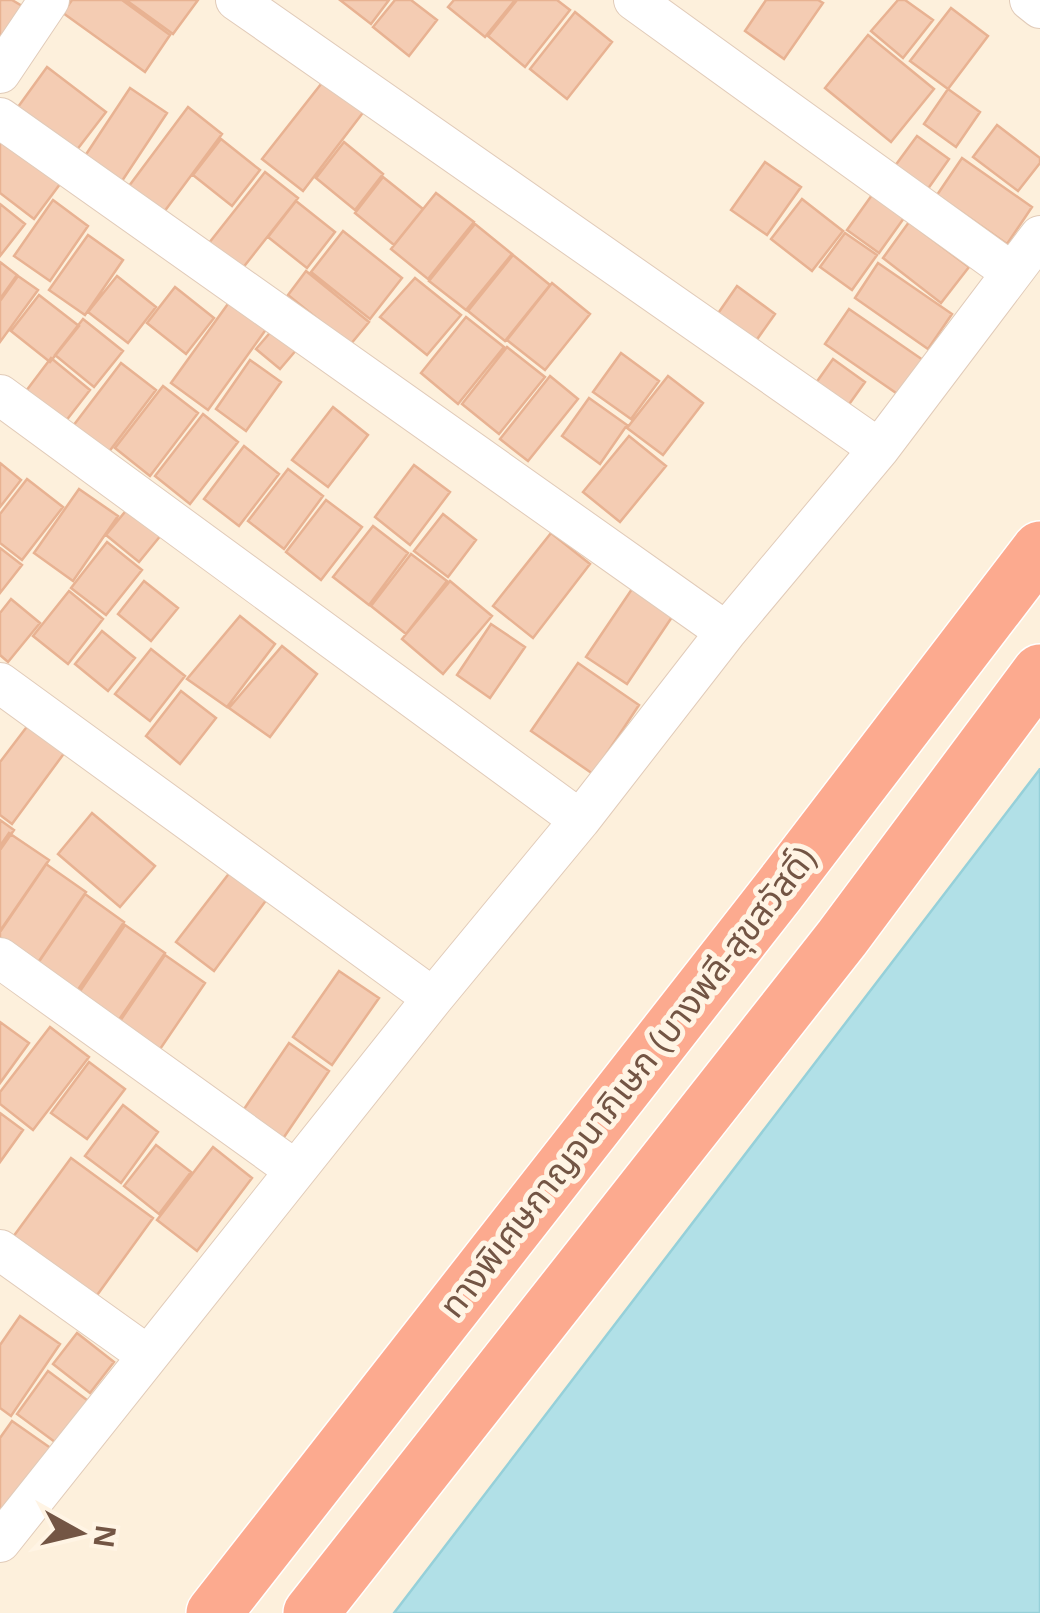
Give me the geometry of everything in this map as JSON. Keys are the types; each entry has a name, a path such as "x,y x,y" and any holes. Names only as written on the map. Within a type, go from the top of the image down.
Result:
{"highway":[{"name":"ทางพิเศษกาญจนาภิเษก (บางพลี-สุขสวัสดิ์)","path":"214,1613 1040,550"},
{"path":"310,1613 842,938 1040,672"}],"street":[{"path":"0,73 49,0"},
{"path":"236,0 879,449"},
{"path":"634,0 1011,272"},
{"path":"1030,0 1040,8"},
{"path":"0,118 726,632"},
{"path":"1,1540 580,820 726,632 879,449 1040,236"},
{"path":"0,396 580,820"},
{"path":"0,683 434,998"},
{"path":"0,958 295,1170"},
{"path":"0,1250 148,1355"}],"water":[{"path":"1040,769 1040,1613 394,1613"}],"building":[{"path":"0,0 12,0 27,9 0,47"},
{"path":"72,0 122,0 170,35 145,72 63,13"},
{"path":"126,0 198,0 173,34"},
{"path":"340,0 389,0 371,24"},
{"path":"395,0 411,0 437,20 409,56 373,27"},
{"path":"454,0 515,0 485,37 448,7"},
{"path":"517,0 557,0 570,10 525,67 488,36"},
{"path":"766,0 823,3 784,59 745,31"},
{"path":"898,0 905,0 933,20 903,58 871,31"},
{"path":"951,8 988,36 948,89 910,61"},
{"path":"575,12 612,42 567,99 530,69"},
{"path":"868,35 934,89 891,142 825,88"},
{"path":"47,67 106,112 76,151 18,107"},
{"path":"325,79 365,110 303,191 262,159"},
{"path":"130,88 167,113 122,181 85,156"},
{"path":"948,89 980,112 956,147 924,124"},
{"path":"188,107 222,134 161,216 126,190"},
{"path":"997,125 1040,158 1018,191 973,157"},
{"path":"917,136 949,159 925,193 892,170"},
{"path":"221,139 260,170 232,206 193,175"},
{"path":"0,141 63,180 34,219 0,193"},
{"path":"344,142 383,174 355,210 316,178"},
{"path":"962,158 1032,207 1007,244 937,195"},
{"path":"765,162 801,187 767,235 731,210"},
{"path":"265,172 298,198 242,269 209,243"},
{"path":"383,177 423,209 394,245 355,213"},
{"path":"436,193 474,222 428,279 391,249"},
{"path":"872,195 904,218 879,253 847,230"},
{"path":"802,199 843,231 812,271 771,239"},
{"path":"53,200 88,226 50,281 14,256"},
{"path":"296,201 335,232 307,268 268,237"},
{"path":"0,204 25,224 0,256"},
{"path":"909,222 969,267 941,303 883,258"},
{"path":"475,224 512,254 466,310 429,281"},
{"path":"343,231 402,278 370,319 311,272"},
{"path":"845,233 877,255 852,290 820,267"},
{"path":"88,235 123,260 85,315 49,290"},
{"path":"513,255 550,285 505,341 468,311"},
{"path":"0,262 17,275 0,299"},
{"path":"878,263 952,314 928,349 855,298"},
{"path":"306,271 369,322 350,345 288,295"},
{"path":"18,276 38,290 0,342 0,301"},
{"path":"117,276 156,307 128,343 88,312"},
{"path":"415,278 461,315 427,355 380,317"},
{"path":"552,283 590,314 545,370 507,340"},
{"path":"737,286 775,314 748,352 710,325"},
{"path":"175,287 214,318 186,354 147,323"},
{"path":"39,295 79,326 50,362 11,331"},
{"path":"230,301 267,328 208,410 171,383"},
{"path":"849,309 923,360 899,395 825,344"},
{"path":"466,317 504,347 458,404 421,373"},
{"path":"83,319 123,351 94,387 55,355"},
{"path":"274,328 298,348 280,369 256,349"},
{"path":"507,347 545,377 499,434 462,404"},
{"path":"621,353 659,381 631,419 593,392"},
{"path":"51,358 90,390 62,426 23,395"},
{"path":"833,359 865,382 840,417 808,394"},
{"path":"250,360 281,382 246,431 216,409"},
{"path":"121,363 156,390 108,453 73,426"},
{"path":"550,376 578,399 528,461 500,439"},
{"path":"668,376 703,403 663,455 627,428"},
{"path":"163,386 198,413 150,476 115,448"},
{"path":"589,398 627,425 600,464 562,436"},
{"path":"333,407 368,435 328,487 292,460"},
{"path":"203,414 238,442 190,504 155,476"},
{"path":"629,436 666,466 620,522 583,492"},
{"path":"244,446 279,474 239,526 204,499"},
{"path":"0,463 21,480 0,507"},
{"path":"414,465 450,492 410,545 375,517"},
{"path":"288,469 323,496 284,549 248,521"},
{"path":"27,479 63,507 22,560 0,543 0,514"},
{"path":"79,489 118,516 73,581 34,553"},
{"path":"326,500 362,527 321,580 286,552"},
{"path":"133,502 166,529 139,562 106,535"},
{"path":"443,514 476,540 448,577 414,551"},
{"path":"373,526 408,553 369,605 333,577"},
{"path":"551,533 590,564 533,638 493,606"},
{"path":"107,542 142,570 106,615 71,588"},
{"path":"0,548 22,565 0,593"},
{"path":"411,554 447,581 406,634 371,606"},
{"path":"144,581 178,608 151,641 118,614"},
{"path":"450,581 492,616 443,674 402,639"},
{"path":"632,589 672,617 627,684 586,657"},
{"path":"69,591 103,619 68,664 33,636"},
{"path":"11,599 40,623 8,662 0,655 0,613"},
{"path":"240,616 275,644 227,707 187,679"},
{"path":"491,624 525,647 490,698 457,675"},
{"path":"102,631 135,658 108,691 75,664"},
{"path":"282,646 317,674 270,737 229,708"},
{"path":"151,649 185,676 150,721 115,694"},
{"path":"578,663 639,705 593,774 531,731"},
{"path":"181,691 216,718 180,764 146,736"},
{"path":"32,720 68,748 12,824 0,815 0,762"},
{"path":"92,813 155,866 120,907 58,854"},
{"path":"0,820 14,830 0,850"},
{"path":"9,833 49,860 0,932 0,846"},
{"path":"46,864 86,892 37,964 0,938 0,931"},
{"path":"234,867 270,895 214,971 176,942"},
{"path":"85,894 124,922 75,994 36,966"},
{"path":"125,925 165,953 116,1024 76,997"},
{"path":"165,955 205,983 156,1055 116,1027"},
{"path":"339,971 379,998 332,1065 293,1037"},
{"path":"0,1022 29,1043 0,1083"},
{"path":"50,1027 89,1057 33,1130 0,1104 0,1092"},
{"path":"289,1043 329,1071 280,1143 240,1115"},
{"path":"89,1062 125,1089 87,1139 51,1113"},
{"path":"123,1105 158,1132 121,1183 85,1156"},
{"path":"0,1113 23,1130 0,1162"},
{"path":"156,1145 191,1172 159,1214 124,1186"},
{"path":"213,1147 252,1178 197,1251 157,1220"},
{"path":"71,1158 153,1218 95,1298 13,1237"},
{"path":"20,1316 60,1344 11,1416 0,1408 0,1345"},
{"path":"77,1333 114,1362 90,1393 53,1364"},
{"path":"48,1371 91,1403 59,1445 17,1414"},
{"path":"12,1421 52,1449 0,1518 0,1438"}]}
